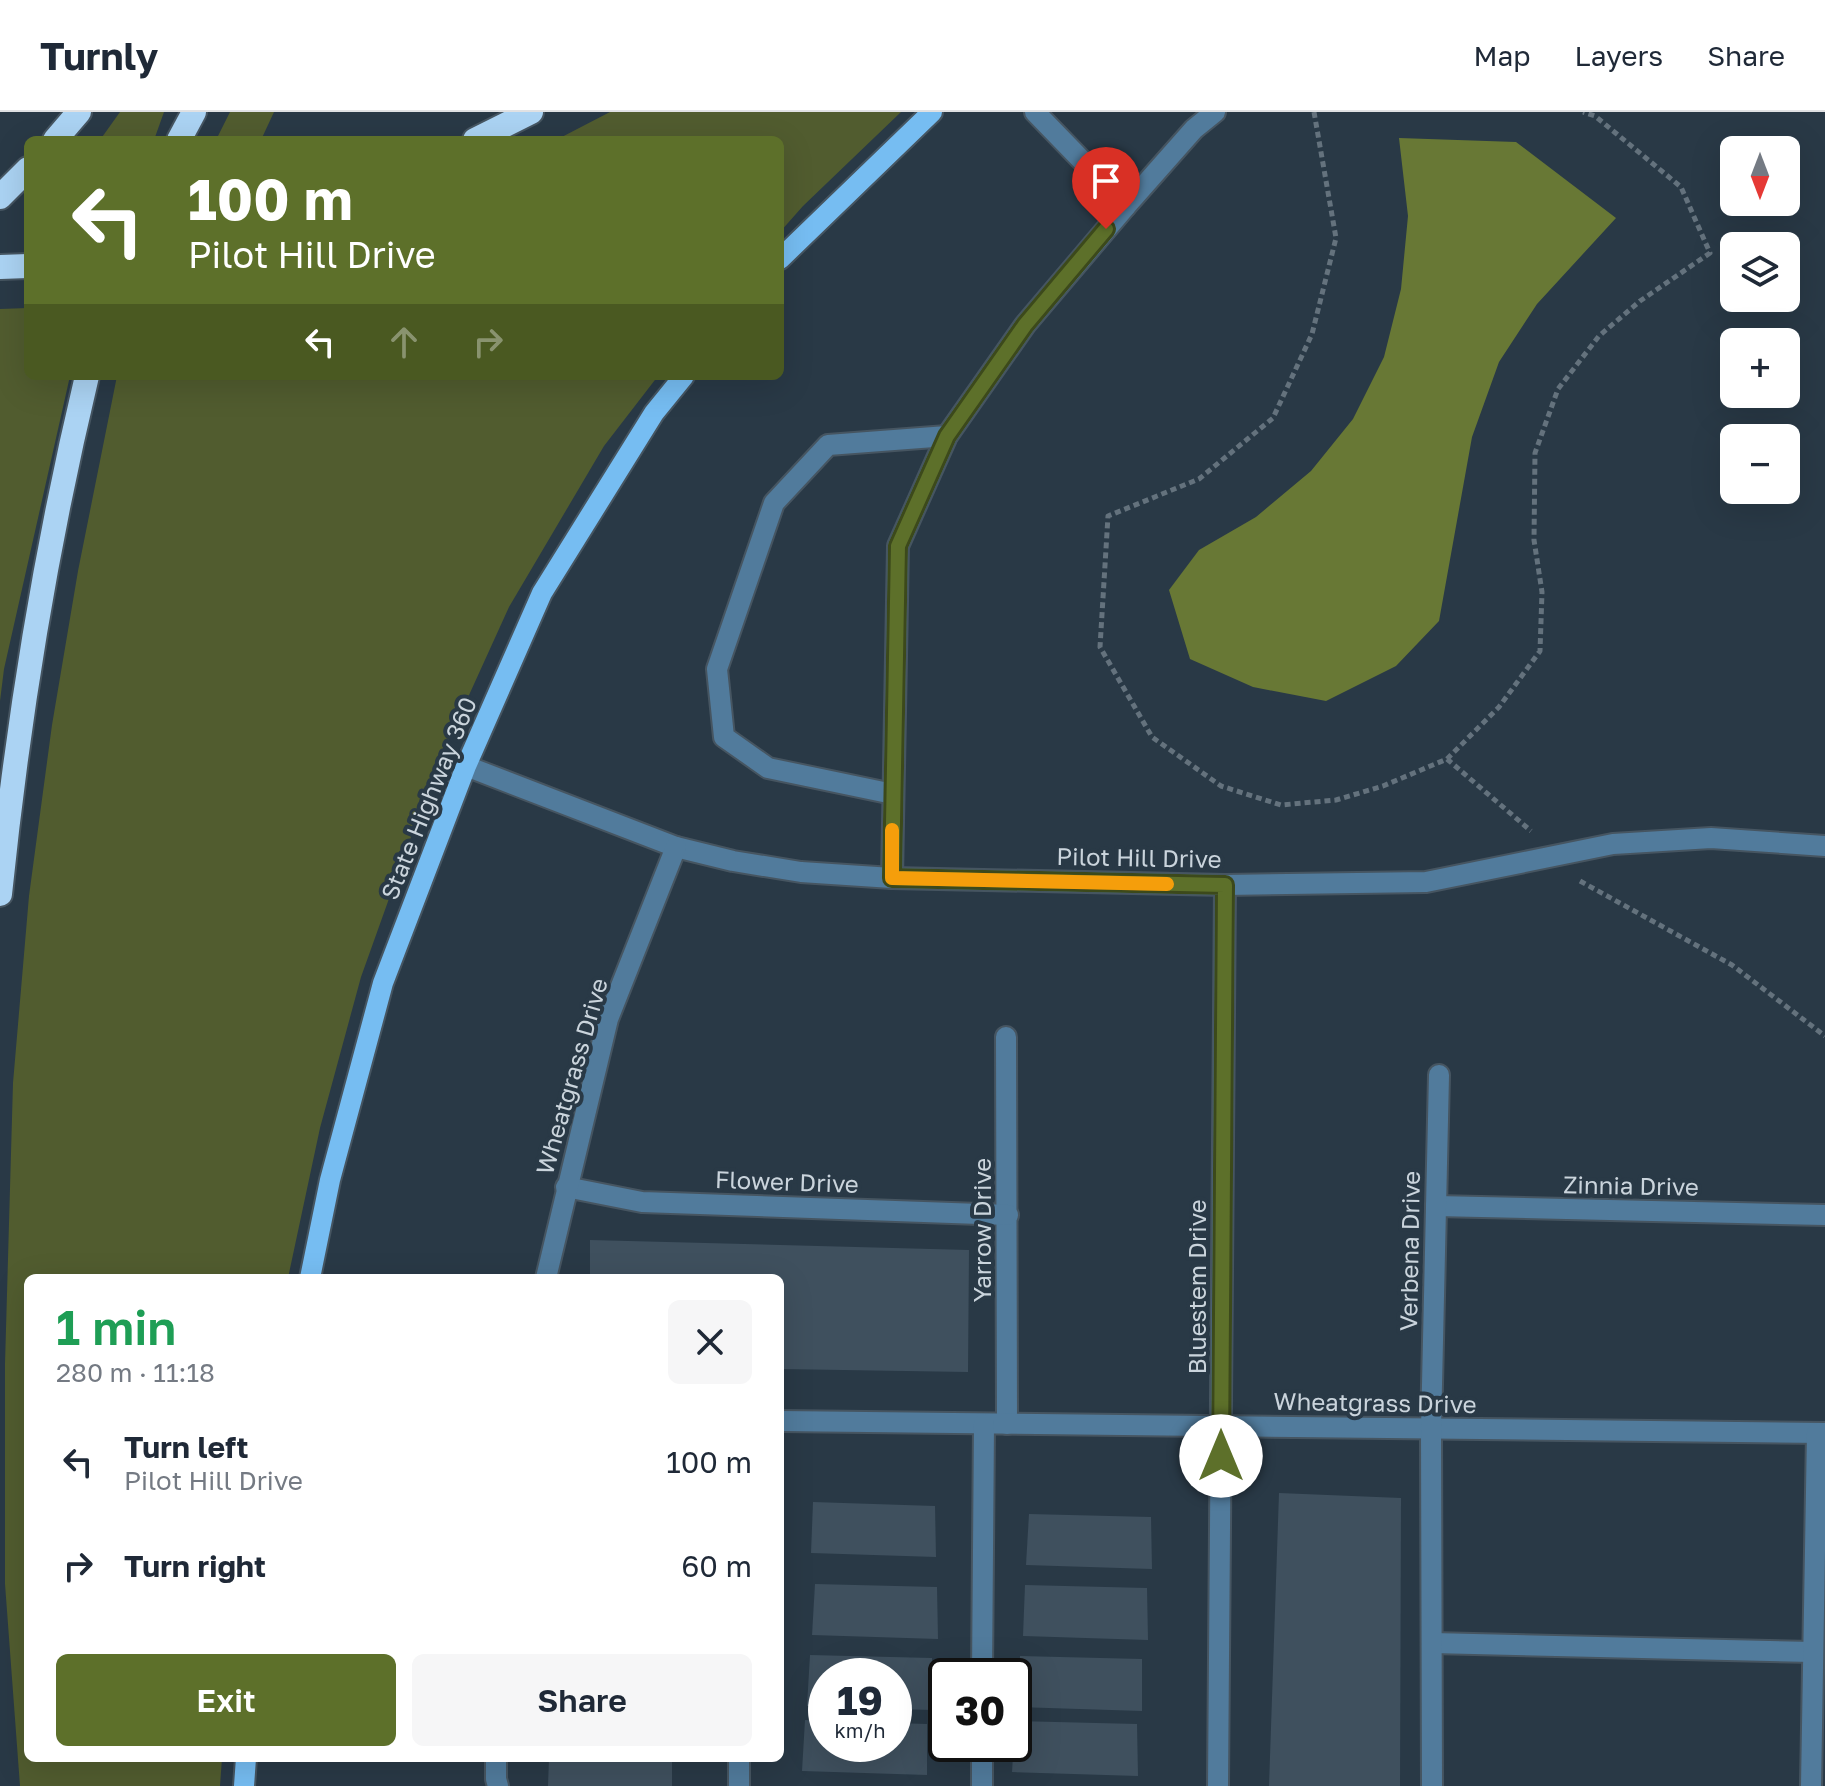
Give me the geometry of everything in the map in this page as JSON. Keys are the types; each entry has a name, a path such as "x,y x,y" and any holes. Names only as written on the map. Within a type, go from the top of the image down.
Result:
{"highway":[{"path":"58,136 79,112"},
{"path":"181,136 194,112"},
{"path":"483,136 531,112"},
{"path":"0,197 24,173"},
{"path":"0,267 24,266"},
{"path":"0,894 30,659 59,494 86,380"}],"main road":[{"path":"784,255 932,112"},
{"name":"State Highway 360","path":"311,1274 330,1180 383,983 466,766 542,593 654,413 681,380"},
{"path":"244,1786 246,1762"}],"street":[{"path":"1035,112 1126,206"},
{"path":"892,878 898,546 947,436 1025,325 1194,129 1215,112"},
{"path":"893,794 768,768 757,761 724,737 717,669 774,503 828,445 947,436"},
{"name":"Pilot Hill Drive","path":"466,766 676,847 733,861 801,872 892,878 1225,885 1426,882 1613,844 1711,838 1825,846"},
{"name":"Wheatgrass Drive","path":"547,1274 608,1019 676,847"},
{"name":"Bluestem Drive","path":"1218,1786 1225,885"},
{"name":"Yarrow Drive","path":"1006,1037 1007,1424"},
{"name":"Verbena Drive","path":"1432,1786 1431,1429 1439,1075"},
{"name":"Flower Drive","path":"566,1187 642,1202 1008,1215"},
{"name":"Zinnia Drive","path":"1436,1206 1825,1215"},
{"name":"Wheatgrass Drive","path":"784,1421 1821,1433"},
{"path":"982,1658 984,1424"},
{"path":"1811,1786 1821,1433"},
{"path":"1432,1643 1813,1652"},
{"path":"496,1762 498,1786"},
{"path":"739,1762 739,1786"},
{"path":"982,1762 982,1786"}],"path":[{"path":"1314,112 1336,238 1312,334 1273,418 1199,479 1108,516 1100,647 1152,737 1221,786 1281,805 1336,800 1383,786 1447,759 1499,707 1540,651 1542,592 1534,540 1535,453 1558,389 1599,336 1640,301 1710,253 1681,187 1595,116 1583,112"},
{"path":"1447,759 1535,834"},
{"path":"1578,880 1732,965 1825,1036"}],"shaded area":[{"path":"120,112 164,112 155,136 103,136"},
{"path":"230,112 274,112 263,136 218,136"},
{"path":"610,112 901,112 784,227 784,136 564,136"},
{"path":"1399,138 1516,142 1616,218 1537,304 1499,362 1472,437 1439,621 1396,666 1326,701 1253,687 1190,659 1169,590 1199,550 1256,517 1311,471 1353,419 1384,357 1401,289 1408,216"},
{"path":"24,308 24,380 69,380 4,669 0,701 0,309"},
{"path":"116,380 655,380 604,446 509,607 435,770 361,977 320,1128 289,1274 24,1274 24,1762 222,1762 220,1786 20,1786 5,1584 5,1364 13,1083 29,896 52,725 78,571"}],"building":[{"path":"590,1240 969,1250 968,1372 784,1369 784,1274 590,1274"},
{"path":"1279,1493 1401,1498 1400,1786 1269,1786"},
{"path":"813,1502 935,1506 936,1557 811,1553"},
{"path":"1029,1514 1151,1517 1152,1569 1026,1565"},
{"path":"815,1584 937,1587 938,1639 812,1635"},
{"path":"1025,1585 1147,1588 1148,1640 1023,1636"},
{"path":"810,1655 932,1658 928,1658 928,1710 912,1709 912,1658 810,1658"},
{"path":"1020,1656 1142,1659 1142,1711 1032,1707 1032,1658"},
{"path":"805,1720 808,1720 808,1762 912,1762 912,1724 927,1724 927,1775 802,1771"},
{"path":"1032,1721 1137,1724 1138,1776 1012,1772 1013,1762 1032,1762"},
{"path":"549,1762 672,1762 672,1786 548,1786"}],"slow traffic":[{"path":"892,830 892,878 1167,884"}],"route":[{"path":"1106,229 1025,325 947,436 898,546 892,878 1225,885 1221,1456"}]}
